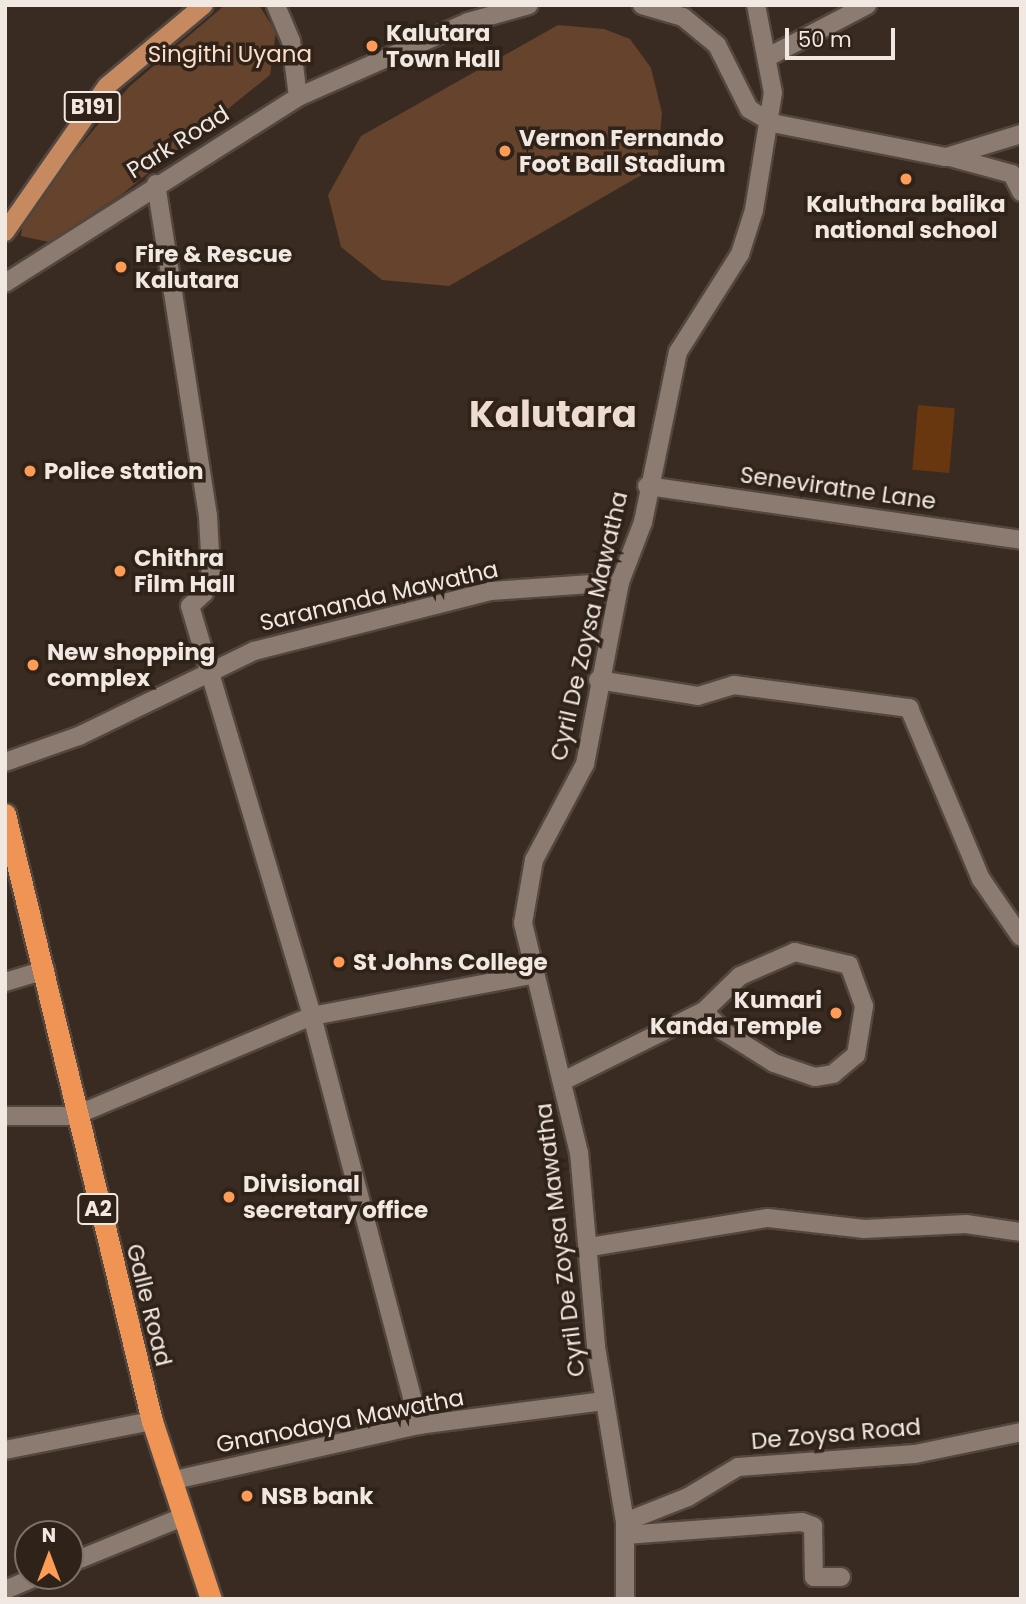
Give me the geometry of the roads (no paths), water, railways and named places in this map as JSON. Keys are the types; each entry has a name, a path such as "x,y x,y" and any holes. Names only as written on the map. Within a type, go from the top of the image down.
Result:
{"highway":[{"name":"Galle Road","path":"5,814 45,970 74,1116 152,1421 211,1599"}],"main road":[{"name":"B191","path":"5,232 107,86 204,5"}],"street":[{"path":"276,5 291,41 298,96"},
{"name":"Park Road","path":"5,283 156,184 298,96 468,22 529,5"},
{"path":"642,5 682,17 717,45 749,109 772,123 950,157 1012,174 1021,192"},
{"name":"Cyril De Zoysa Mawatha","path":"625,1599 625,1529 604,1401 590,1247 565,1080 532,975 523,923 534,860 585,764 598,680 620,582 643,522 647,486 678,352 740,254 772,123 768,57 756,5"},
{"path":"768,57 867,5"},
{"path":"950,157 1021,134"},
{"path":"156,184 208,516 211,571 204,593 190,606 312,1016 419,1425"},
{"name":"Seneviratne Lane","path":"647,486 1021,540"},
{"name":"Sarananda Mawatha","path":"5,762 209,677 254,651 382,615 491,591 620,582"},
{"path":"598,680 698,696 734,685 909,708 981,879 1021,937"},
{"path":"565,1080 704,1011 740,976 795,952 849,965 864,1006 856,1055 832,1074 815,1077 774,1063 723,1031 704,1011"},
{"path":"5,982 45,970"},
{"path":"5,1116 74,1116 312,1016 532,975"},
{"path":"590,1247 768,1218 864,1229 966,1224 1021,1232"},
{"name":"Gnanodaya Mawatha","path":"170,1481 419,1425 604,1401"},
{"path":"5,1450 152,1421"},
{"name":"De Zoysa Road","path":"625,1529 688,1497 738,1467 915,1454 1021,1432"},
{"path":"84,1557 183,1517"},
{"path":"625,1529 802,1521 813,1526 814,1577 841,1577"}],"place":[{"name":"Kalutara Town Hall","path":"372,46"},
{"name":"Vernon Fernando Foot Ball Stadium","path":"505,151"},
{"name":"Kaluthara balika national school","path":"906,179"},
{"name":"Fire & Rescue Kalutara","path":"121,267"},
{"name":"Police station","path":"30,471"},
{"name":"Chithra Film Hall","path":"120,571"},
{"name":"New shopping complex","path":"33,665"},
{"name":"St Johns College","path":"339,962"},
{"name":"Kumari Kanda Temple","path":"836,1013"},
{"name":"Divisional secretary office","path":"229,1197"},
{"name":"NSB bank","path":"247,1496"}],"district":[{"name":"Kalutara","path":"553,414"}],"park label":[{"name":"Singithi Uyana","path":"230,54"}]}
